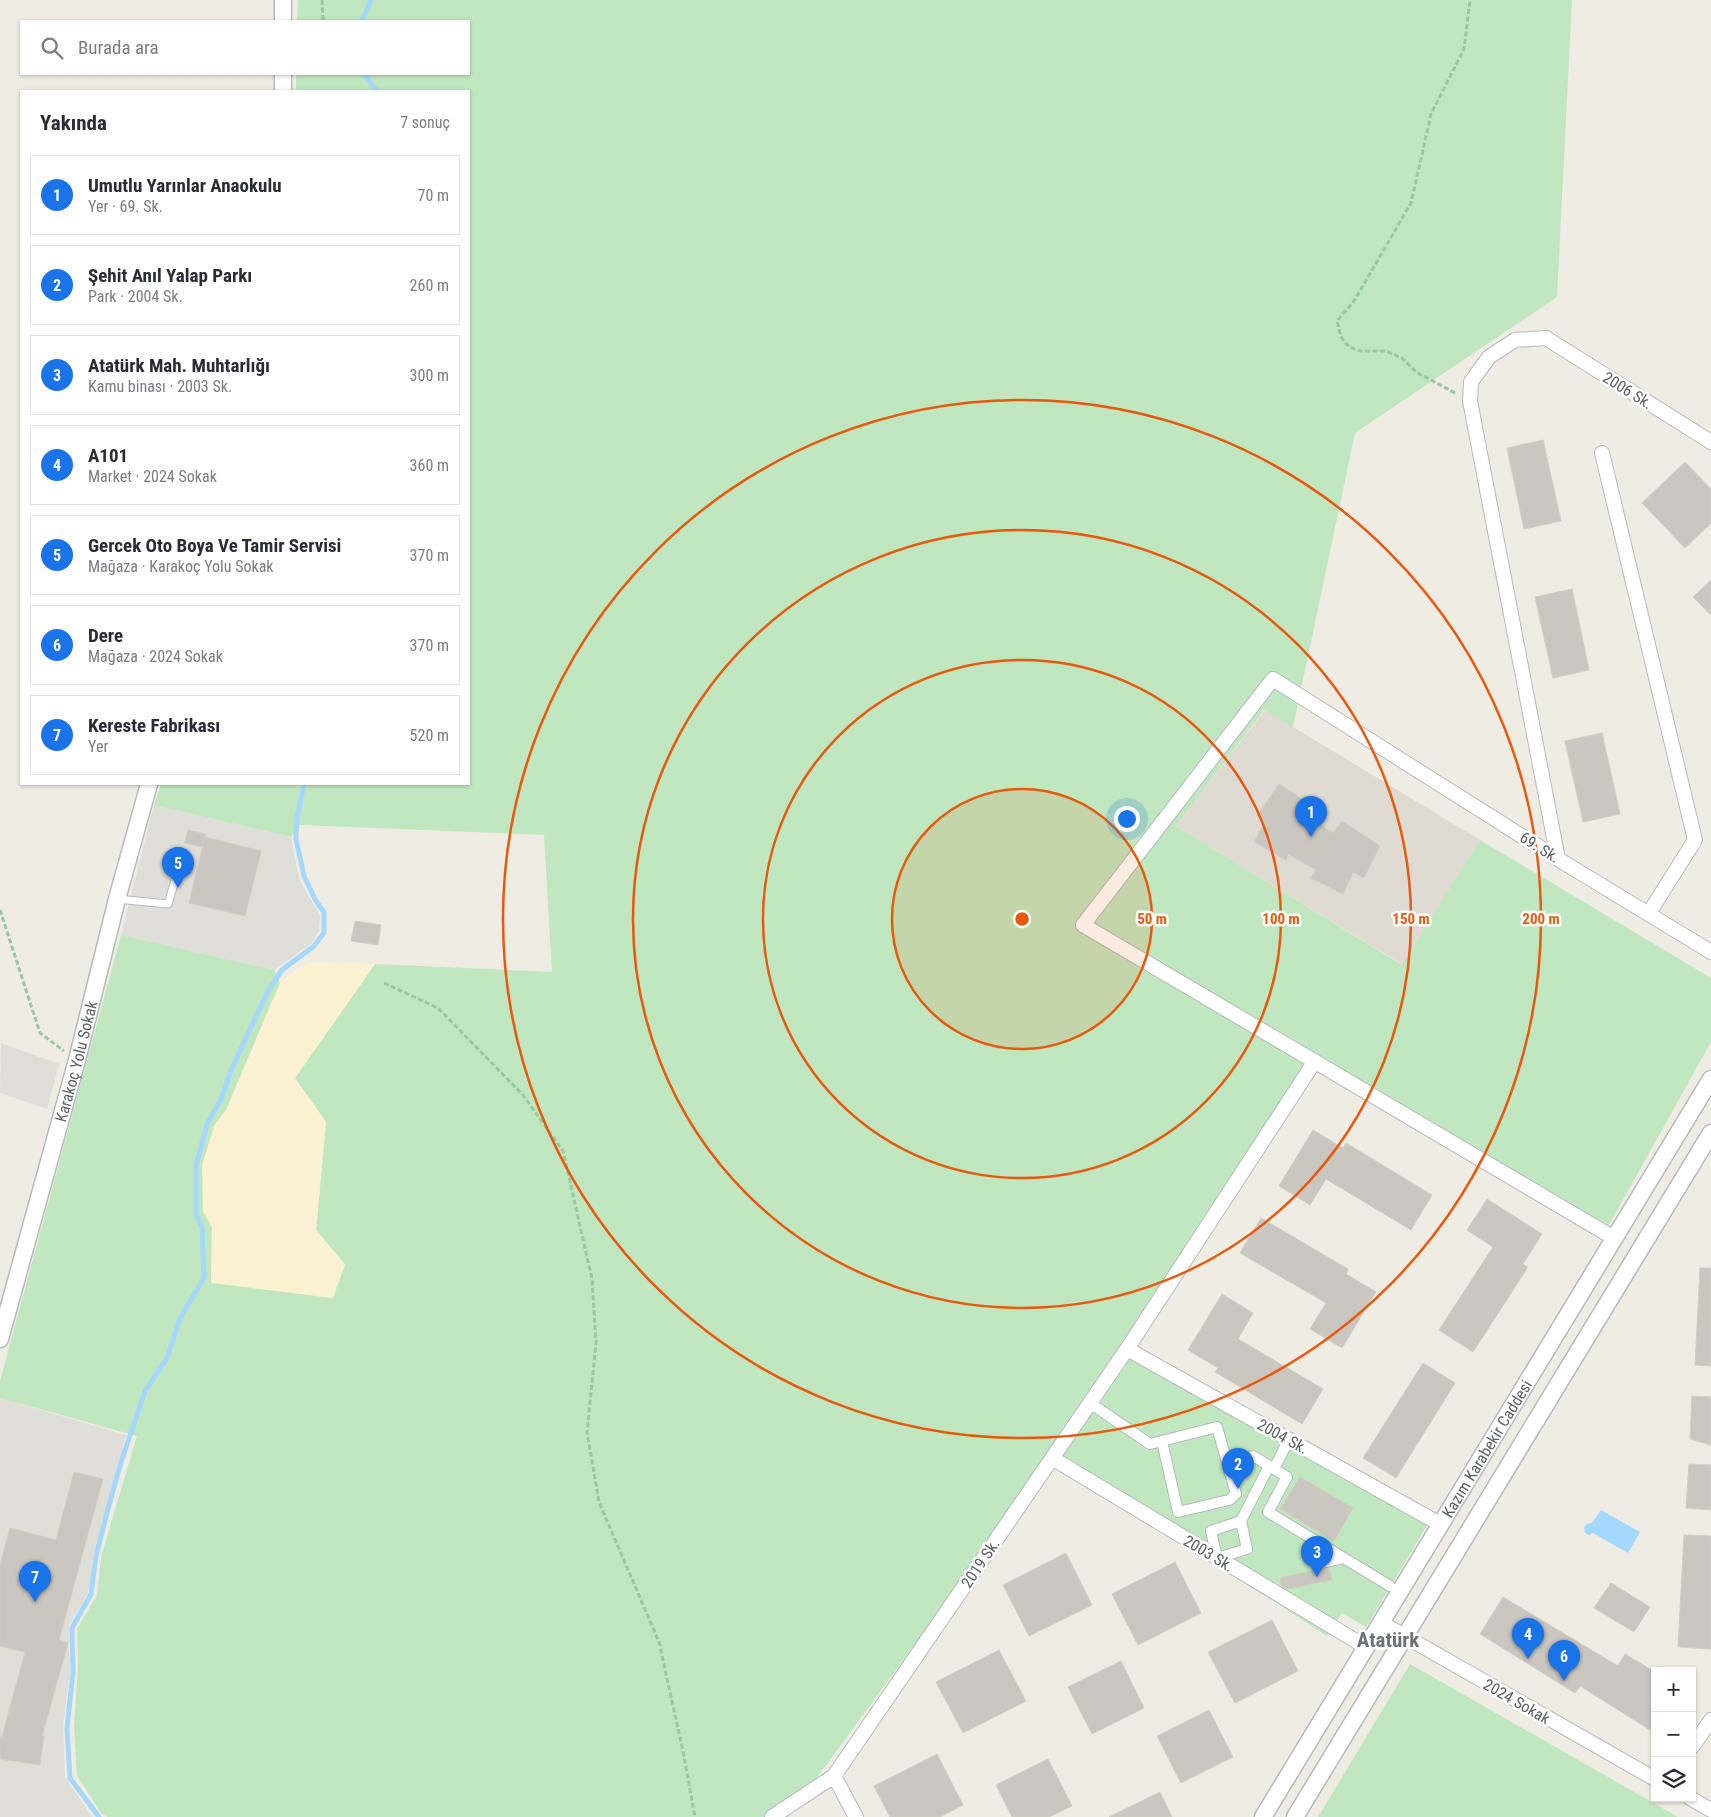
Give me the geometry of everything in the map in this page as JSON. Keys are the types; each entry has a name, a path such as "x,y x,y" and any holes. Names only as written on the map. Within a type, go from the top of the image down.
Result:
{"street":[{"path":"283,0 283,20"},
{"path":"283,75 283,90"},
{"name":"2006 Sk.","path":"1470,401 1471,382 1489,357 1515,340 1546,338 1711,442"},
{"path":"1470,401 1558,859"},
{"path":"1602,453 1695,840 1649,912"},
{"name":"69. Sk.","path":"1315,1061 1084,925 1273,679 1558,859 1649,912 1711,952"},
{"name":"Karakoç Yolu Sokak","path":"0,1339 77,1060 117,899 149,785"},
{"path":"1315,1061 1614,1238"},
{"name":"2019 Sk.","path":"834,1776 1127,1349 1315,1061"},
{"name":"Kazım Karabekir Caddesi","path":"1263,1817 1711,1079"},
{"name":"Kazım Karabekir Caddesi","path":"1295,1817 1711,1133"},
{"name":"2004 Sk.","path":"1127,1349 1440,1524"},
{"path":"1090,1403 1150,1444 1217,1427 1236,1494 1229,1500 1178,1512 1162,1442"},
{"path":"1241,1521 1211,1531 1217,1558 1247,1550 1241,1521 1289,1439"},
{"path":"1227,1462 1253,1456 1287,1477 1268,1512 1390,1586"},
{"name":"2003 Sk.","path":"1052,1458 1366,1647"},
{"path":"1327,1562 1344,1558"},
{"name":"2024 Sokak","path":"1380,1622 1651,1777"},
{"path":"1696,1741 1711,1720"},
{"path":"772,1817 834,1776 856,1817"},
{"path":"1696,1801 1711,1810"}],"lane":[{"path":"117,899 168,904 179,867"}],"path":[{"path":"322,0 323,20"},
{"path":"1470,0 1464,49 1431,114 1410,203 1354,300 1337,321 1341,336 1348,347 1361,351 1386,350 1402,358 1416,372 1470,401"},
{"path":"0,910 40,1033 77,1060"},
{"path":"384,983 438,1008 523,1095 563,1151 592,1279 596,1343 587,1432 599,1502 659,1642 683,1751 695,1817"}],"shaded area":[{"path":"1265,710 1480,840 1403,965 1176,826"},
{"path":"154,805 291,837 299,879 320,916 319,931 311,944 274,970 121,935"},
{"path":"1,1043 59,1064 47,1109 0,1093"},
{"path":"0,1398 126,1435 94,1553 88,1593 69,1626 70,1674 63,1724 65,1777 92,1817 0,1817"}],"green space":[{"path":"298,0 1572,0 1557,297 1355,433 1293,727 1264,710 1176,826 1402,965 1480,840 1711,978 1711,1042 1605,1232 1315,1061 1127,1349 1431,1519 1366,1627 1342,1613 1327,1636 1052,1458 788,1817 108,1817 102,1814 77,1776 74,1727 78,1668 77,1629 97,1595 101,1557 137,1436 0,1398 0,1381 121,935 274,970 280,983 226,1110 214,1126 203,1211 212,1227 211,1282 332,1298 345,1264 316,1230 326,1122 295,1078 375,964 552,972 544,835 300,825 291,837 154,805 161,785 470,785 470,90 296,90 296,75 470,75 470,20 297,20"},
{"path":"1410,1664 1678,1817 1318,1817"}],"sand":[{"path":"311,962 375,964 295,1078 326,1122 316,1230 345,1265 333,1298 211,1283 212,1227 203,1211 202,1165 214,1126 226,1110 280,983 296,969"}],"water":[{"path":"1601,1510 1640,1532 1628,1553 1593,1533 1589,1535 1585,1533 1584,1527 1592,1523"}],"building":[{"path":"1543,440 1561,521 1524,529 1507,448"},
{"path":"1685,462 1711,489 1711,523 1685,548 1642,503"},
{"path":"1711,580 1711,615 1693,597"},
{"path":"1572,589 1589,670 1553,678 1535,597"},
{"path":"1602,733 1620,814 1583,822 1565,741"},
{"path":"1279,784 1318,809 1313,820 1333,833 1342,821 1380,846 1364,878 1353,872 1343,894 1311,878 1316,870 1288,854 1286,860 1254,842 1264,823 1257,816"},
{"path":"188,830 206,834 205,837 261,851 245,916 189,903 204,841 202,847 185,843"},
{"path":"355,921 381,925 378,945 351,941"},
{"path":"1313,1130 1343,1148 1346,1143 1432,1195 1411,1230 1326,1179 1310,1205 1279,1186"},
{"path":"1487,1199 1542,1234 1523,1264 1528,1267 1473,1352 1439,1330 1493,1247 1467,1230"},
{"path":"1261,1218 1348,1269 1346,1274 1376,1292 1342,1348 1310,1329 1326,1303 1240,1253"},
{"path":"1700,1268 1711,1268 1711,1366 1695,1365"},
{"path":"1222,1294 1253,1313 1238,1339 1323,1389 1302,1424 1215,1372 1218,1368 1188,1350"},
{"path":"1423,1363 1455,1383 1396,1478 1363,1458"},
{"path":"1692,1396 1711,1397 1711,1445 1690,1439"},
{"path":"1689,1464 1711,1465 1711,1510 1686,1508"},
{"path":"74,1472 103,1479 59,1640 68,1643 42,1736 44,1736 40,1765 0,1759 0,1736 2,1737 25,1652 0,1646 0,1564 10,1528 56,1540"},
{"path":"1300,1477 1353,1508 1334,1541 1280,1509"},
{"path":"1684,1535 1711,1536 1711,1649 1678,1647"},
{"path":"1066,1553 1092,1605 1029,1636 1003,1585"},
{"path":"1175,1562 1201,1613 1138,1645 1112,1594"},
{"path":"1324,1568 1329,1569 1332,1580 1287,1589 1281,1586 1280,1578"},
{"path":"1611,1583 1650,1607 1634,1632 1594,1608"},
{"path":"1503,1597 1618,1666 1625,1654 1651,1670 1651,1730 1580,1686 1575,1693 1480,1634"},
{"path":"1272,1620 1298,1671 1235,1703 1208,1652"},
{"path":"999,1650 1026,1701 963,1733 936,1682"},
{"path":"1121,1661 1144,1708 1092,1734 1068,1687"},
{"path":"1209,1710 1233,1757 1181,1783 1157,1736"},
{"path":"937,1754 963,1805 940,1817 890,1817 874,1786"},
{"path":"1048,1759 1072,1806 1049,1817 1012,1817 996,1785"},
{"path":"1160,1792 1172,1817 1109,1817"}],"waterway":[{"path":"362,20 371,0"},
{"path":"365,75 376,90"},
{"path":"99,1817 70,1778 67,1728 73,1672 72,1628 91,1594 96,1556 108,1509 121,1462 145,1391 167,1358 180,1318 204,1278 202,1227 196,1215 196,1166 207,1124 221,1099 232,1068 268,991 282,970 314,946 324,933 324,912 316,901 304,876 296,839 297,817 304,785"}],"place":[{"name":"Umutlu Yarınlar Anaokulu","path":"1311,837"},
{"name":"Gercek Oto Boya Ve Tamir Servisi","path":"178,888"},
{"name":"Şehit Anıl Yalap Parkı","path":"1238,1489"},
{"name":"Atatürk Mah. Muhtarlığı","path":"1317,1577"},
{"name":"Kereste Fabrikası","path":"35,1602"},
{"name":"A101","path":"1528,1659"},
{"name":"Dere","path":"1564,1681"}],"district":[{"name":"Atatürk","path":"1388,1640"}]}
